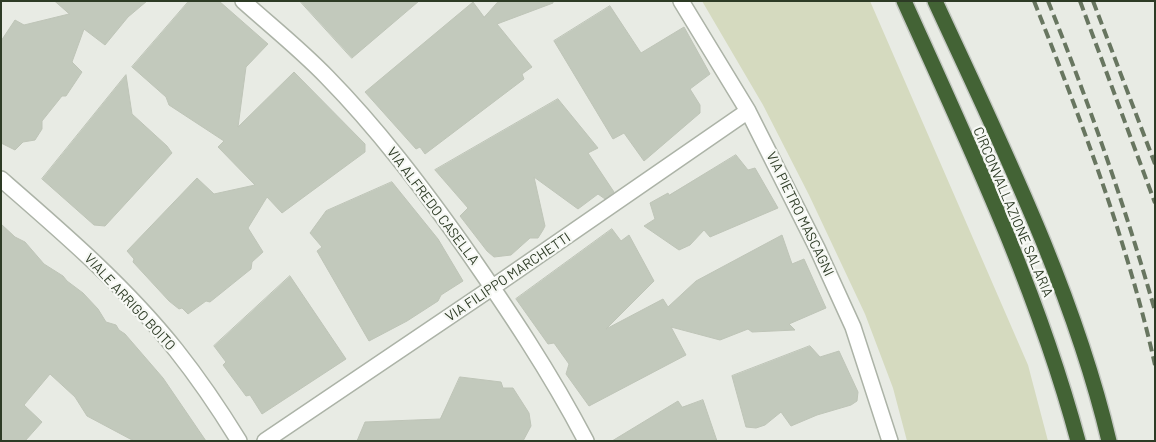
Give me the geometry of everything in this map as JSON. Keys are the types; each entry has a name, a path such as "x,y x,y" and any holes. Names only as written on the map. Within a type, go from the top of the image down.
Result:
{"highway":[{"name":"CIRCONVALLAZIONE SALARIA","path":"904,1 980,170 1034,303 1060,378 1078,441"},
{"name":"CIRCONVALLAZIONE SALARIA","path":"935,1 1002,146 1059,285 1088,368 1109,441"}],"street":[{"name":"VIA ALFREDO CASELLA","path":"243,1 326,76 360,113 413,177 493,288 541,362 586,441"},
{"name":"VIA PIETRO MASCAGNI","path":"681,1 748,111 808,229 850,319 890,441"},
{"name":"VIA FILIPPO MARCHETTI","path":"266,441 493,288 748,111"},
{"name":"VIALE ARRIGO BOITO","path":"1,179 80,249 152,321 176,350 240,441"}],"green space":[{"path":"702,1 870,1 1028,365 1048,441 907,441 893,388 865,314 809,195 763,105"}],"building":[{"path":"55,1 147,1 128,17 105,45 84,29 72,62 82,72 66,96 62,96 42,121 42,129 35,140 23,142 15,150 1,143 1,41 15,20 24,25 69,14"},
{"path":"189,1 219,1 268,44 246,67 238,127 294,72 365,144 365,152 282,213 267,197 248,228 263,252 252,262 251,269 210,302 206,301 188,314 182,308 179,309 169,301 133,262 134,259 127,251 197,178 214,194 255,185 218,147 224,141 169,105 166,97 132,67"},
{"path":"300,1 419,1 352,58"},
{"path":"499,1 553,1 553,3 497,24 532,67 522,74 524,79 425,154 420,147 416,149 365,92 473,2 484,17"},
{"path":"610,6 641,53 684,27 710,74 690,89 700,105 700,113 644,161 624,133 613,139 554,41"},
{"path":"126,75 132,114 167,146 172,153 105,226 94,225 42,179"},
{"path":"558,99 598,148 588,153 614,192 605,199 598,194 578,209 534,177 545,226 538,238 530,238 511,255 494,257 487,251 460,216 468,208 435,170"},
{"path":"736,155 748,170 755,168 778,208 710,237 704,230 690,245 679,250 644,226 655,219 650,203 668,193 669,195"},
{"path":"392,182 438,239 463,281 441,295 438,301 407,321 369,341 317,251 322,247 310,233 326,211"},
{"path":"1,224 15,237 25,242 44,264 63,276 83,293 98,309 106,322 116,325 125,334 163,378 206,441 134,441 87,416 75,397 50,374 24,405 42,422 25,441 1,441"},
{"path":"612,229 621,241 629,235 654,281 606,329 663,299 668,307 696,281 782,235 792,264 804,259 826,308 789,324 795,330 752,332 748,329 720,340 671,327 686,355 589,406 566,374 569,364 554,343 548,344 516,299"},
{"path":"290,276 346,359 262,414 250,395 246,396 223,365 226,362 214,346"},
{"path":"810,346 820,357 839,351 858,392 857,401 851,405 817,415 791,426 781,412 765,425 756,428 746,427 732,376"},
{"path":"460,377 501,382 503,388 513,388 529,413 531,426 523,441 357,441 365,422 440,419"},
{"path":"703,400 717,441 612,441 678,401 682,407"}],"railway":[{"path":"1034,1 1086,136 1117,226 1144,318 1155,365"},
{"path":"1048,1 1106,155 1155,311"},
{"path":"1080,1 1155,203"},
{"path":"1093,1 1155,164"}]}
